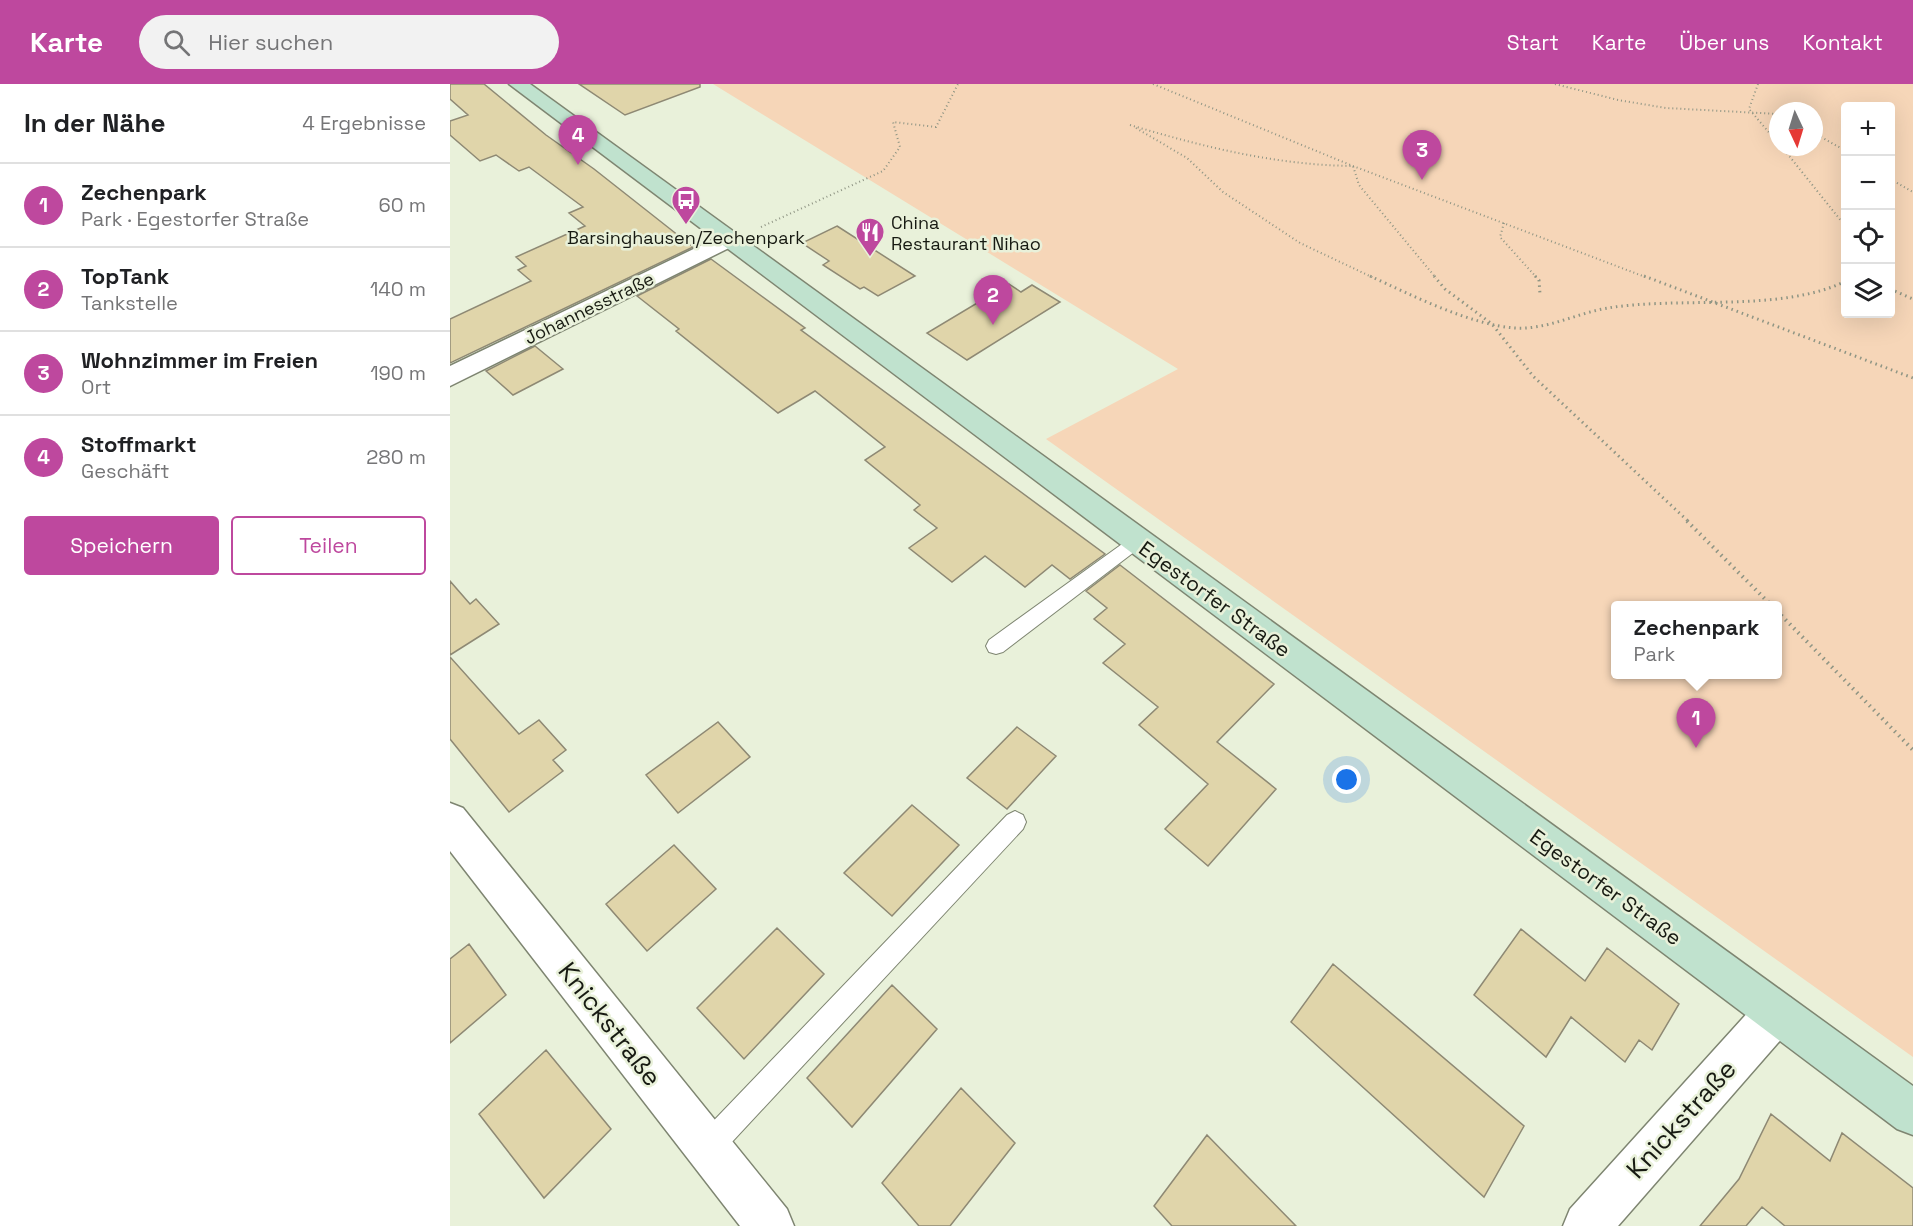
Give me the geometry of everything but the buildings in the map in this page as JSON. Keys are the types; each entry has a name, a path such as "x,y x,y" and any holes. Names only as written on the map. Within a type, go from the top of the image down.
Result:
{"main road":[{"name":"Egestorfer Straße","path":"518,84 1913,1113"}],"street":[{"name":"Johannesstraße","path":"450,377 729,239"},
{"name":"Knickstraße","path":"450,821 770,1226"},
{"name":"Knickstraße","path":"1587,1226 1776,1013"}],"lane":[{"path":"996,646 1136,541"},
{"path":"708,1147 1015,822"}],"path":[{"path":"729,239 883,171 900,147 893,122 936,127 958,84"},
{"path":"1153,84 1353,166 1913,378"},
{"path":"1556,84 1605,99 1672,108 1749,109 1769,112"},
{"path":"1749,109 1758,84"},
{"path":"1749,109 1769,132"},
{"path":"1353,166 1279,164 1208,149 1130,125 1187,158 1223,192 1300,243 1417,298 1492,324 1517,328 1548,324 1607,308 1781,298 1830,289 1841,283"},
{"path":"1823,138 1841,149"},
{"path":"1789,156 1841,222"},
{"path":"1353,166 1359,185 1444,289 1492,324 1533,376 1716,548 1767,601"},
{"path":"1895,181 1913,192"},
{"path":"1503,223 1500,237 1539,280 1540,294"},
{"path":"1895,291 1913,299"},
{"path":"1782,616 1913,750"}],"shaded area":[{"path":"713,84 1913,84 1913,1057 1046,439 1178,369"}],"place":[{"name":"Stoffmarkt","path":"578,165"},
{"name":"Wohnzimmer im Freien","path":"1422,180"},
{"name":"Barsinghausen/Zechenpark","path":"686,226"},
{"name":"China Restaurant Nihao","path":"870,258"},
{"name":"TopTank","path":"993,325"},
{"name":"Zechenpark","path":"1696,748"}]}
